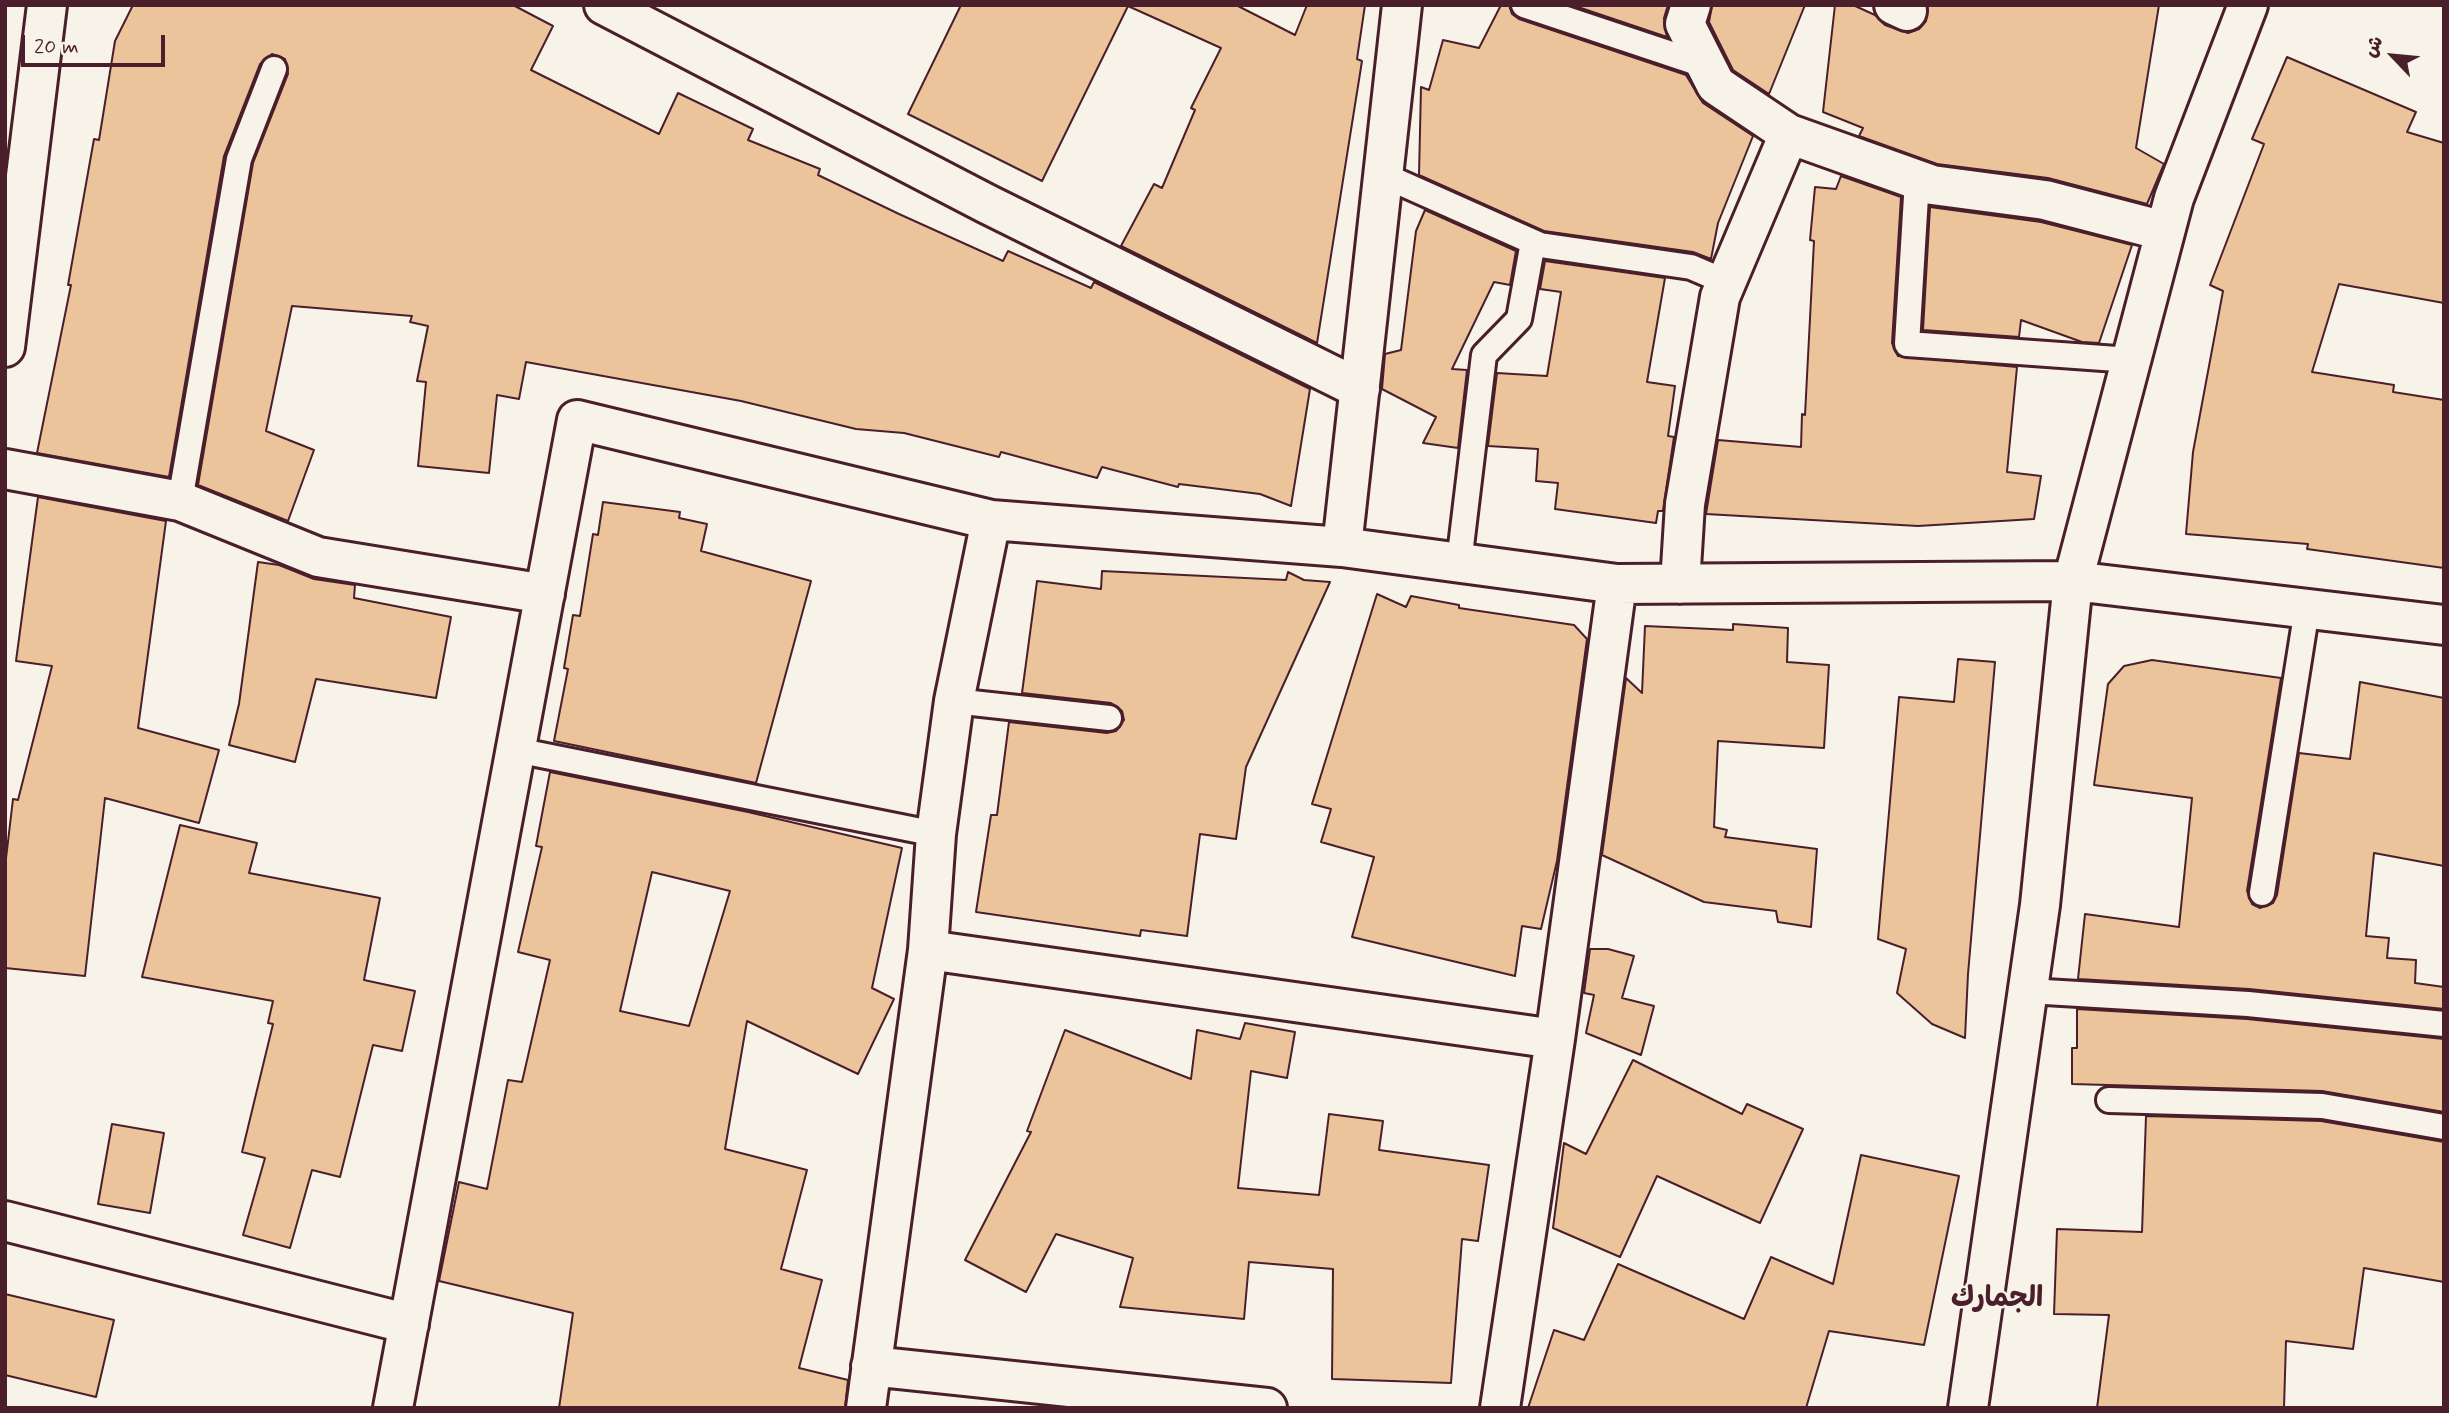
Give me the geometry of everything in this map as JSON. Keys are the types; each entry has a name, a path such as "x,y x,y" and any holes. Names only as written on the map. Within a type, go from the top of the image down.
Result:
{"street":[{"path":"5,347 47,5"},
{"path":"604,5 987,204 1360,389"},
{"path":"1342,547 1402,5"},
{"path":"1691,5 1685,24 1716,85 1789,134 1932,185 2045,200 2164,231"},
{"path":"1968,1408 2028,991 2073,581 2174,198 2248,5"},
{"path":"1680,584 1685,504 1720,298 1789,134"},
{"path":"393,1408 577,420 991,520 1342,547 1617,584 2073,581 2444,625"},
{"path":"5,469 180,501 318,557 545,594"},
{"path":"866,1408 928,950 936,834 954,701 991,520"},
{"path":"1500,1408 1555,1039 1617,584"},
{"path":"928,950 1555,1039"},
{"path":"5,1221 409,1324"},
{"path":"872,1366 1267,1408"}],"lane":[{"path":"1524,5 1707,66"},
{"path":"180,501 239,159 274,69"},
{"path":"1383,175 1533,242 1691,267 1726,282"},
{"path":"1917,180 1907,344 2131,360"},
{"path":"1459,562 1484,355 1519,319 1533,242"},
{"path":"2262,893 2307,609"},
{"path":"954,701 1109,718"},
{"path":"516,750 936,834"},
{"path":"2028,991 2248,1004 2444,1024"},
{"path":"2109,1100 2322,1106 2444,1128"}],"building":[{"path":"133,5 513,5 553,26 531,70 659,134 678,93 753,129 748,140 820,169 818,175 899,214 1003,261 1008,251 1091,288 1094,282 1310,389 1291,506 1260,494 1179,484 1178,487 1102,467 1097,478 1001,452 999,457 904,433 856,429 741,401 526,362 519,399 497,395 489,473 418,466 426,382 417,381 428,326 410,322 412,316 292,306 266,431 314,450 288,521 198,485 253,163 288,74 285,59 272,54 260,64 224,156 169,477 37,453 71,285 68,285 94,139 99,140 115,41"},
{"path":"961,5 1236,5 1295,35 1307,5 1365,5 1357,59 1362,61 1317,343 1121,246 1154,184 1162,188 1195,110 1191,108 1221,48 1128,6 1042,181 908,114"},
{"path":"1501,5 1509,5 1512,14 1519,19 1686,75 1703,103 1753,136 1718,223 1711,259 1693,252 1544,231 1419,175 1421,87 1429,90 1443,40 1479,48"},
{"path":"1572,5 1668,5 1664,18 1667,37"},
{"path":"1712,5 1805,5 1769,94 1733,70 1709,22"},
{"path":"1835,5 1853,5 1875,15 1885,25 1908,33 1919,29 1926,21 1928,5 2159,5 2136,148 2164,164 2147,204 2048,178 1937,164 1859,136 1863,128 1823,112"},
{"path":"2287,57 2416,112 2407,132 2444,143 2444,303 2339,284 2312,372 2394,385 2393,392 2444,400 2444,568 2307,549 2308,544 2186,534 2193,452 2223,291 2210,285 2264,144 2252,139"},
{"path":"1841,176 1901,197 1892,343 1898,356 2017,367 2007,472 2041,476 2034,519 1918,526 1706,514 1718,440 1801,447 1802,414 1805,415 1814,241 1810,240 1815,187 1836,189"},
{"path":"1930,207 2041,222 2132,245 2099,343 2082,342 2021,320 2019,337 1923,330"},
{"path":"1425,210 1516,251 1510,285 1494,282 1452,369 1467,370 1458,448 1423,443 1436,417 1382,389 1385,354 1401,350 1416,231"},
{"path":"1545,261 1665,278 1647,382 1675,386 1668,436 1674,437 1663,511 1658,511 1656,523 1555,509 1558,483 1536,481 1538,449 1488,446 1497,373 1547,376 1561,292 1540,289"},
{"path":"38,497 166,521 138,728 219,750 199,823 105,798 85,976 5,968 5,867 13,799 18,800 52,666 16,661"},
{"path":"603,502 680,512 679,518 707,524 701,551 811,581 756,783 554,741 568,669 564,668 573,615 580,616 593,534 598,535"},
{"path":"258,562 279,565 314,579 355,585 354,598 451,617 436,698 316,679 295,762 229,745 239,704"},
{"path":"1102,571 1286,580 1288,572 1304,580 1330,582 1246,767 1236,839 1200,834 1187,936 1141,930 1140,936 976,912 991,815 997,815 1009,722 1107,733 1116,731 1124,720 1122,711 1111,703 1022,693 1037,581 1101,589"},
{"path":"1377,594 1406,607 1411,596 1459,605 1459,608 1574,625 1587,639 1557,861 1541,929 1522,926 1515,976 1352,937 1374,857 1321,842 1331,809 1312,804"},
{"path":"1733,624 1788,628 1787,662 1829,665 1824,748 1718,741 1714,827 1727,830 1725,837 1817,849 1811,927 1778,922 1776,911 1704,902 1602,855 1626,678 1642,693 1645,626 1733,630"},
{"path":"1958,659 1995,662 1965,1038 1932,1024 1897,993 1906,949 1878,939 1899,697 1954,702"},
{"path":"2152,660 2281,678 2247,891 2252,904 2260,908 2273,903 2277,895 2299,753 2350,759 2360,682 2444,698 2444,866 2374,853 2366,936 2389,938 2387,958 2416,960 2415,983 2444,987 2444,1009 2249,989 2078,979 2085,914 2179,927 2192,798 2094,785 2108,684 2124,666"},
{"path":"550,772 748,812 902,848 872,988 894,999 858,1074 747,1021 725,1149 807,1170 781,1269 822,1280 799,1368 848,1380 845,1408 559,1408 573,1313 439,1281 459,1182 487,1189 508,1080 522,1082 550,960 518,952 542,847 536,846","holes":["652,872 730,891 689,1026 620,1011"]},
{"path":"180,825 257,843 249,873 380,898 364,980 415,991 402,1051 373,1045 340,1177 312,1170 290,1248 243,1235 265,1158 242,1152 273,1024 268,1023 273,1001 142,977"},
{"path":"1590,949 1608,949 1634,956 1622,998 1654,1006 1641,1055 1586,1033 1594,995 1584,993"},
{"path":"2077,1009 2247,1019 2444,1039 2444,1112 2322,1091 2072,1084 2072,1048 2077,1048"},
{"path":"1245,1023 1295,1032 1287,1078 1251,1071 1238,1188 1319,1195 1329,1114 1383,1121 1379,1150 1489,1165 1478,1241 1462,1239 1451,1383 1332,1379 1333,1269 1249,1262 1244,1319 1120,1307 1133,1258 1056,1234 1026,1292 965,1260 1031,1132 1027,1131 1065,1030 1191,1079 1197,1030 1240,1039"},
{"path":"1633,1060 1742,1114 1747,1104 1803,1129 1760,1223 1657,1176 1620,1257 1553,1228 1564,1143 1586,1154"},
{"path":"2146,1116 2321,1121 2444,1142 2444,1282 2364,1268 2353,1349 2286,1341 2284,1408 2097,1408 2109,1315 2054,1314 2057,1229 2142,1232"},
{"path":"112,1124 164,1133 150,1213 98,1204"},
{"path":"1861,1155 1959,1176 1924,1345 1829,1331 1806,1408 1528,1408 1554,1330 1584,1340 1618,1264 1744,1319 1771,1257 1833,1284"},
{"path":"5,1294 114,1320 96,1397 5,1375"}],"district":[{"name":"الجمارك","path":"1997,1300"}]}
